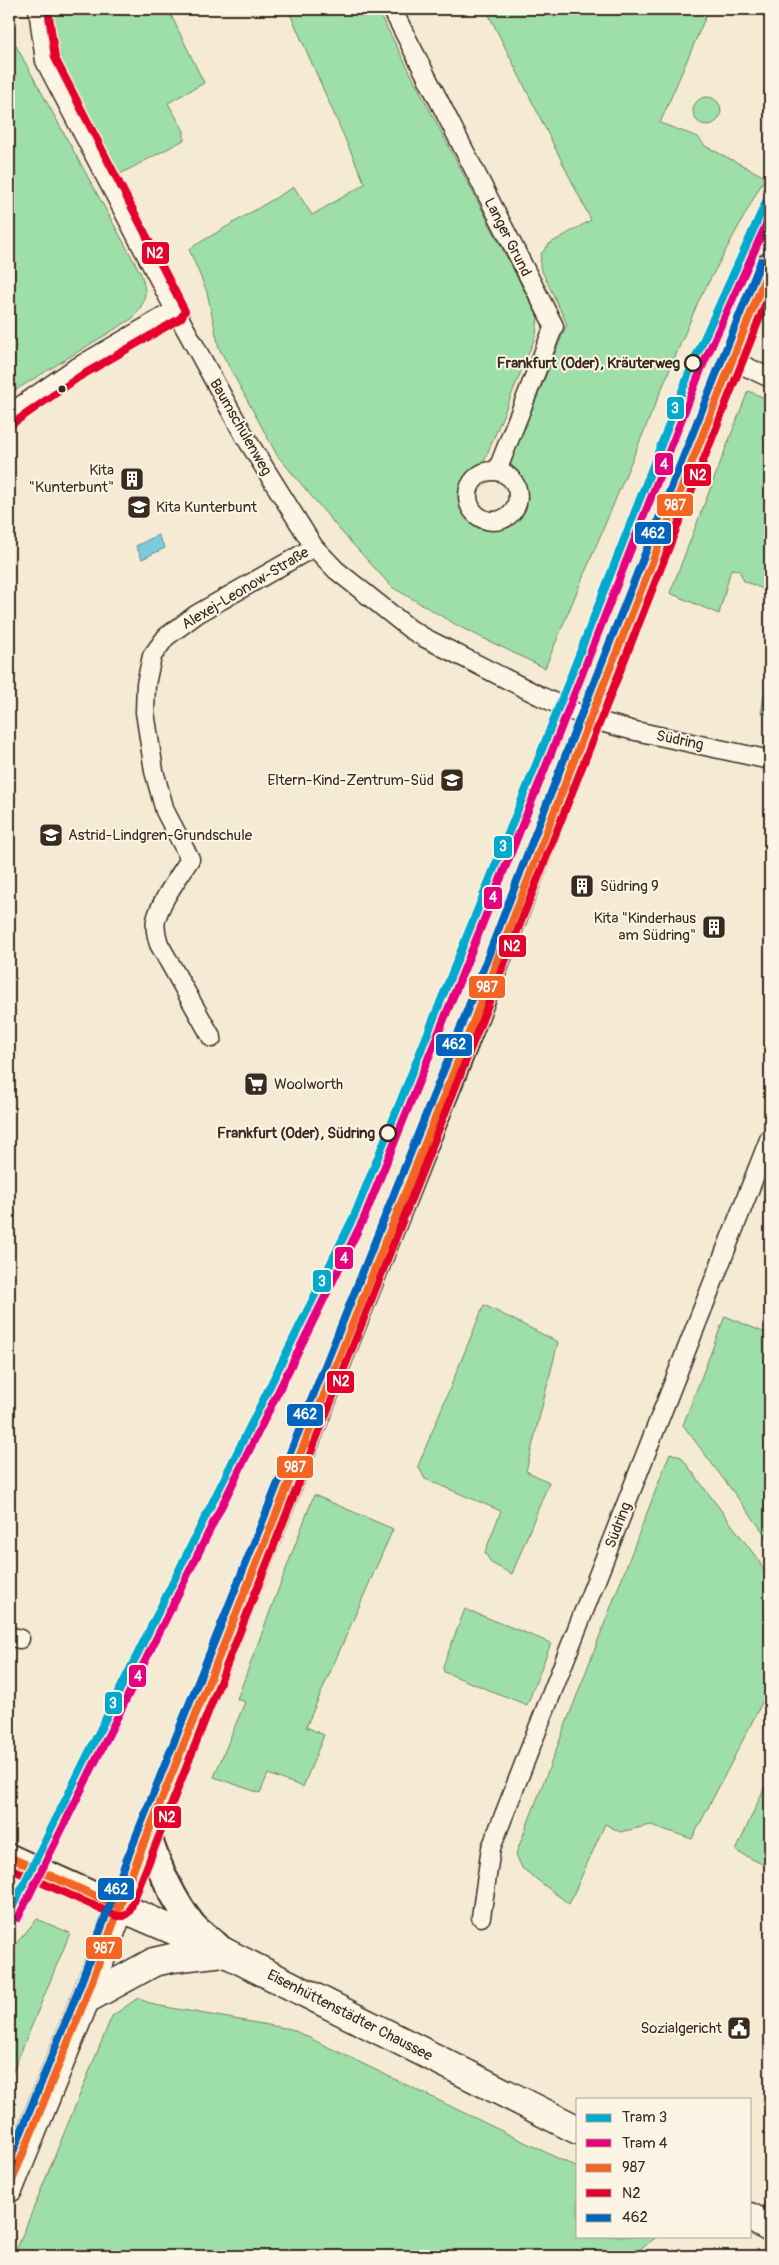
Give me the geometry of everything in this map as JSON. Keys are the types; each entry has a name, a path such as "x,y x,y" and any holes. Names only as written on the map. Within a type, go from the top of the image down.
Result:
{"main road":[{"name":"Eisenhüttenstädter Chaussee","path":"120,1907 224,1952 576,2129"},
{"path":"9,2188 85,2000 120,1907"},
{"path":"85,2000 154,1962 224,1952"},
{"path":"752,2218 770,2228"}],"street":[{"name":"Baumschulenweg","path":"38,9 45,61 175,310 244,435 314,547 336,570 410,629 531,692 590,719"},
{"name":"Langer Grund","path":"392,9 554,326 497,471"},
{"path":"9,1857 120,1907 462,1051 590,719 770,266"},
{"path":"9,414 74,369 175,310"},
{"path":"732,360 770,378"},
{"name":"Alexej-Leonow-Straße","path":"212,1038 159,944 156,930 156,920 172,888 190,859 165,811 154,771 145,712 146,684 152,656 166,637 197,614 314,547"},
{"name":"Südring","path":"590,719 631,730 770,760"},
{"name":"Südring","path":"481,1917 491,1848 770,1137"},
{"path":"148,1834 159,1868 193,1925 224,1952"}],"green space":[{"path":"52,9 168,9 204,83 168,103 184,131 184,140 120,174 86,115 67,74 55,32"},
{"path":"288,9 377,9 538,317 536,335 483,464 469,479 462,496 472,517 483,526 507,522 520,509 523,494 522,486 510,463 567,324 540,267 541,254 549,244 591,220 486,9 709,9 660,123 698,137 705,146 765,177 698,302 545,668 460,627 392,587 338,528 277,455 219,348 207,292 189,249 294,187 312,215 365,184"},
{"path":"9,33 141,274 145,293 141,307 133,318 9,394"},
{"path":"707,97 717,101 721,111 717,121 707,125 697,121 693,111 697,101"},
{"path":"748,391 770,400 770,592 744,581 739,570 731,569 719,614 670,593"},
{"path":"770,661 770,714 761,713"},
{"path":"484,1305 558,1342 526,1471 549,1482 512,1574 491,1563 485,1552 501,1511 425,1479 418,1466"},
{"path":"725,1316 770,1335 770,1541 683,1425"},
{"path":"670,1453 681,1457 759,1561 770,1584 770,1687 692,1839 651,1825 620,1832 605,1824 569,1904 522,1868 516,1854"},
{"path":"314,1495 393,1529 306,1727 324,1735 303,1787 268,1774 260,1793 214,1777 245,1702 237,1699"},
{"path":"465,1609 551,1643 527,1705 444,1672 443,1666"},
{"path":"770,1775 770,1868 736,1851"},
{"path":"37,1919 70,1933 9,2081 9,1952"},
{"path":"138,1998 154,2005 291,2029 576,2167 576,2238 654,2239 630,2256 14,2256 112,2016"}],"water":[{"path":"158,535 165,548 142,559 136,546"}],"tram line":[{"name":"3","path":"9,1914 355,1214 543,747 693,363 770,193"},
{"name":"4","path":"18,1918 364,1218 552,751 702,367 770,216"}],"transit line":[{"name":"N2","path":"15,422 79,377 181,318 185,311 55,58 48,9"},
{"name":"462","path":"9,2162 76,1996 125,1864 453,1047 581,715 761,261"},
{"name":"987","path":"9,2188 85,2000 134,1868 462,1051 590,719 770,265"},
{"name":"N2","path":"9,1868 117,1916 124,1916 129,1912 291,1507 770,292"},
{"name":"987","path":"9,1857 120,1907"}],"place":[{"name":"Frankfurt (Oder), Kräuterweg","path":"693,363"},
{"name":"Kita \"Kunterbunt\"","path":"132,479"},
{"name":"Kita Kunterbunt","path":"139,507"},
{"name":"Eltern-Kind-Zentrum-Süd","path":"452,780"},
{"name":"Astrid-Lindgren-Grundschule","path":"51,835"},
{"name":"Südring 9","path":"582,886"},
{"name":"Kita \"Kinderhaus am Südring\"","path":"714,927"},
{"name":"Woolworth","path":"256,1084"},
{"name":"Frankfurt (Oder), Südring","path":"388,1133"},
{"name":"Sozialgericht","path":"739,2028"}]}
